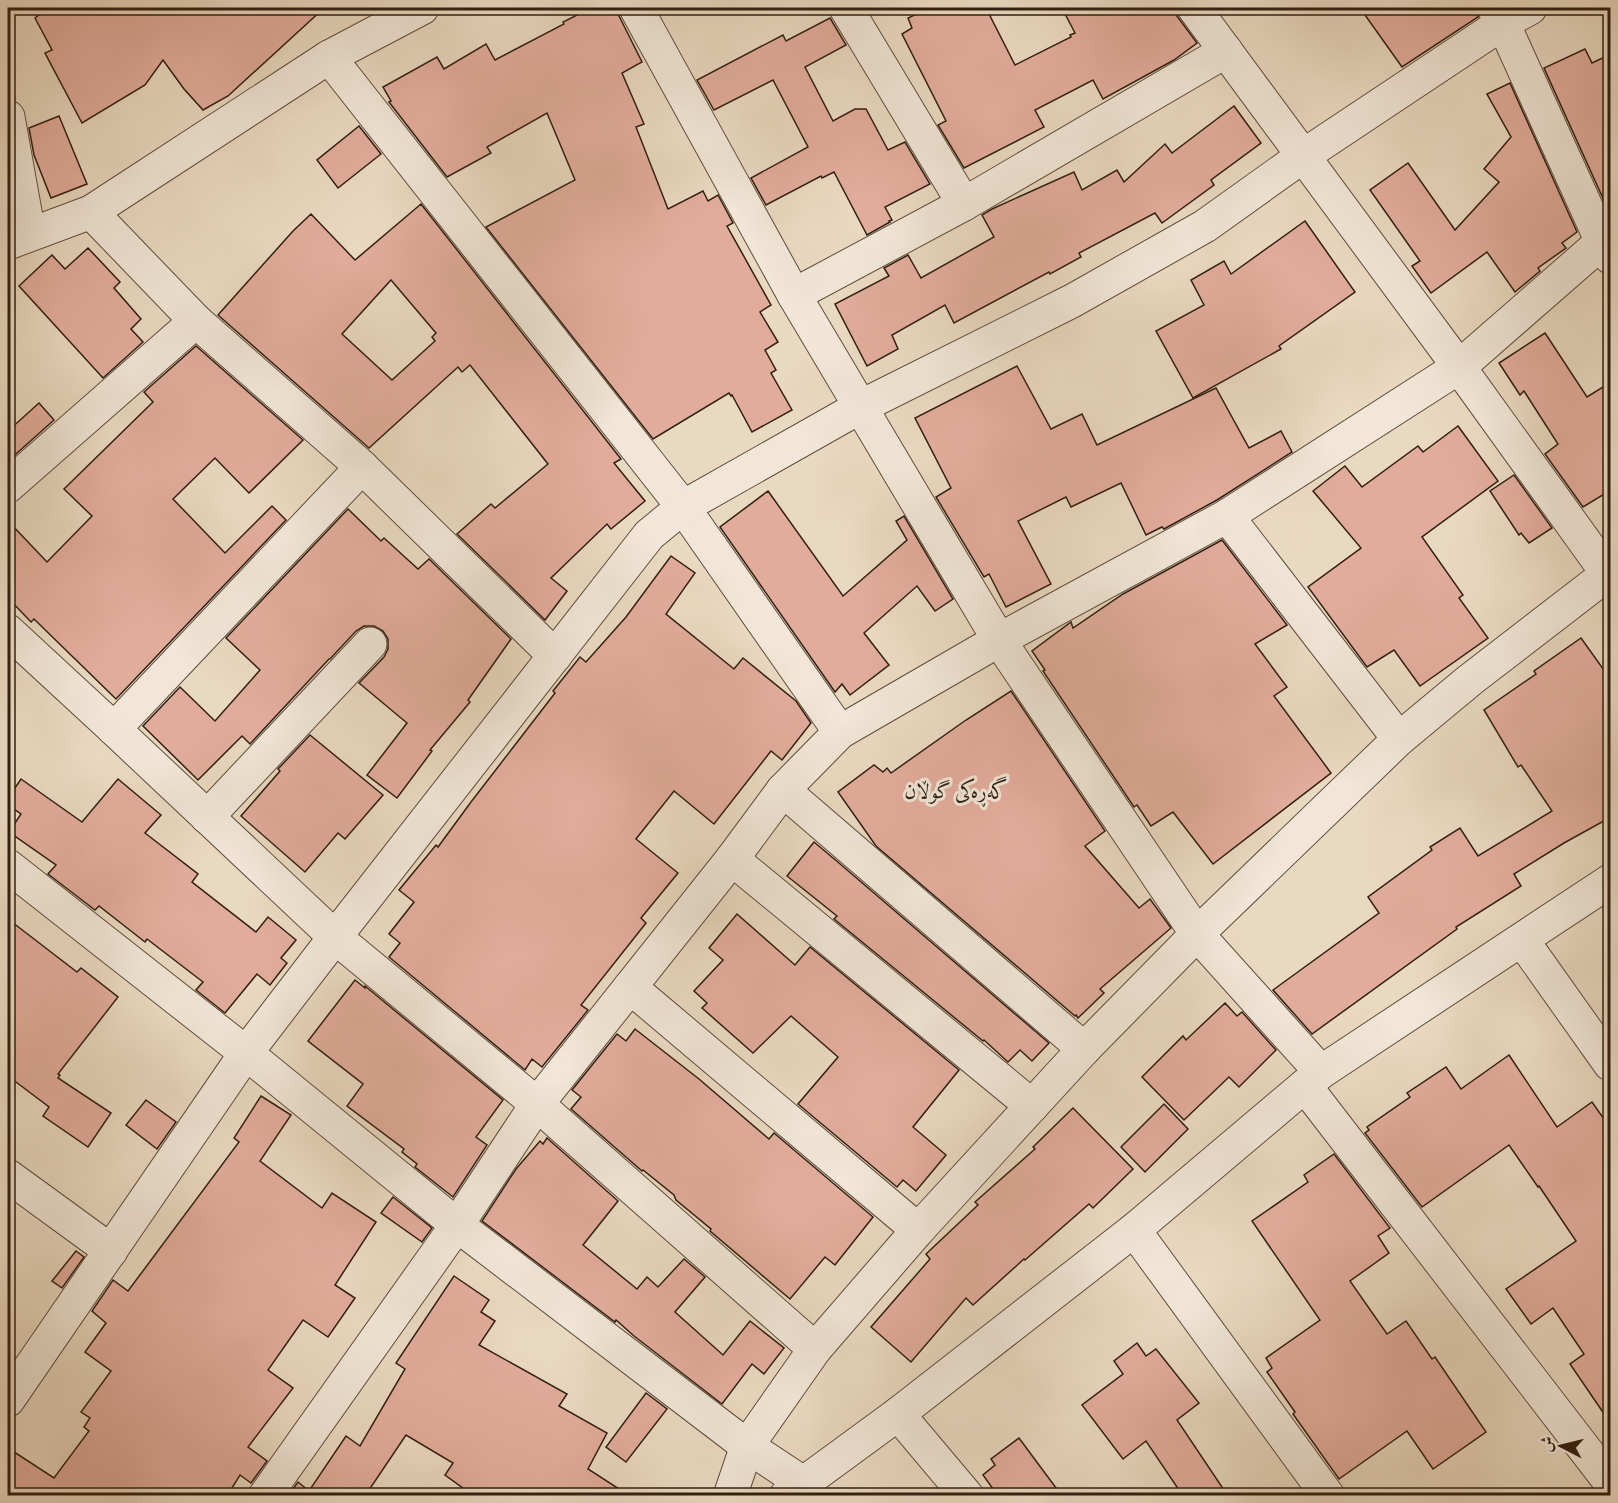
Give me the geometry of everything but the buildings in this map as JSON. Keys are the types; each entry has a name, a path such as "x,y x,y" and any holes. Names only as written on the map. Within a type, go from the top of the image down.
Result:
{"street":[{"path":"8,117 18,238 91,212 329,57 422,8"},
{"path":"636,8 794,295 999,640 1197,934 1313,1079 1611,1482"},
{"path":"846,8 964,204"},
{"path":"730,1496 747,1446 815,1349 918,1230 1084,1049 1197,934 1400,740 1470,680 1609,573 1194,8"},
{"path":"8,1400 246,1053 649,535 683,507 860,407 1072,301 1205,226 1509,13 1608,245 1459,367 1227,516 999,640 840,732 783,790 732,859 537,1104 458,1225 265,1496"},
{"path":"794,295 964,204 1226,51"},
{"path":"329,57 683,507 840,732"},
{"path":"91,212 196,321 362,467 555,656"},
{"path":"8,486 196,321"},
{"path":"114,729 362,467"},
{"path":"1227,516 1400,740"},
{"path":"8,632 335,937 537,1104 815,1349"},
{"path":"207,817 370,644"},
{"path":"783,790 1084,1049"},
{"path":"732,859 1032,1106"},
{"path":"8,866 246,1053 458,1225 747,1446 794,1489 898,1414 1134,1230 1313,1079 1611,881"},
{"path":"1522,940 1611,1064"},
{"path":"630,987 918,1230"},
{"path":"8,1176 111,1251"},
{"path":"1134,1230 1328,1496"},
{"path":"898,1414 967,1496"}],"district":[{"name":"گەڕەکی گوڵان","path":"956,791"}]}
